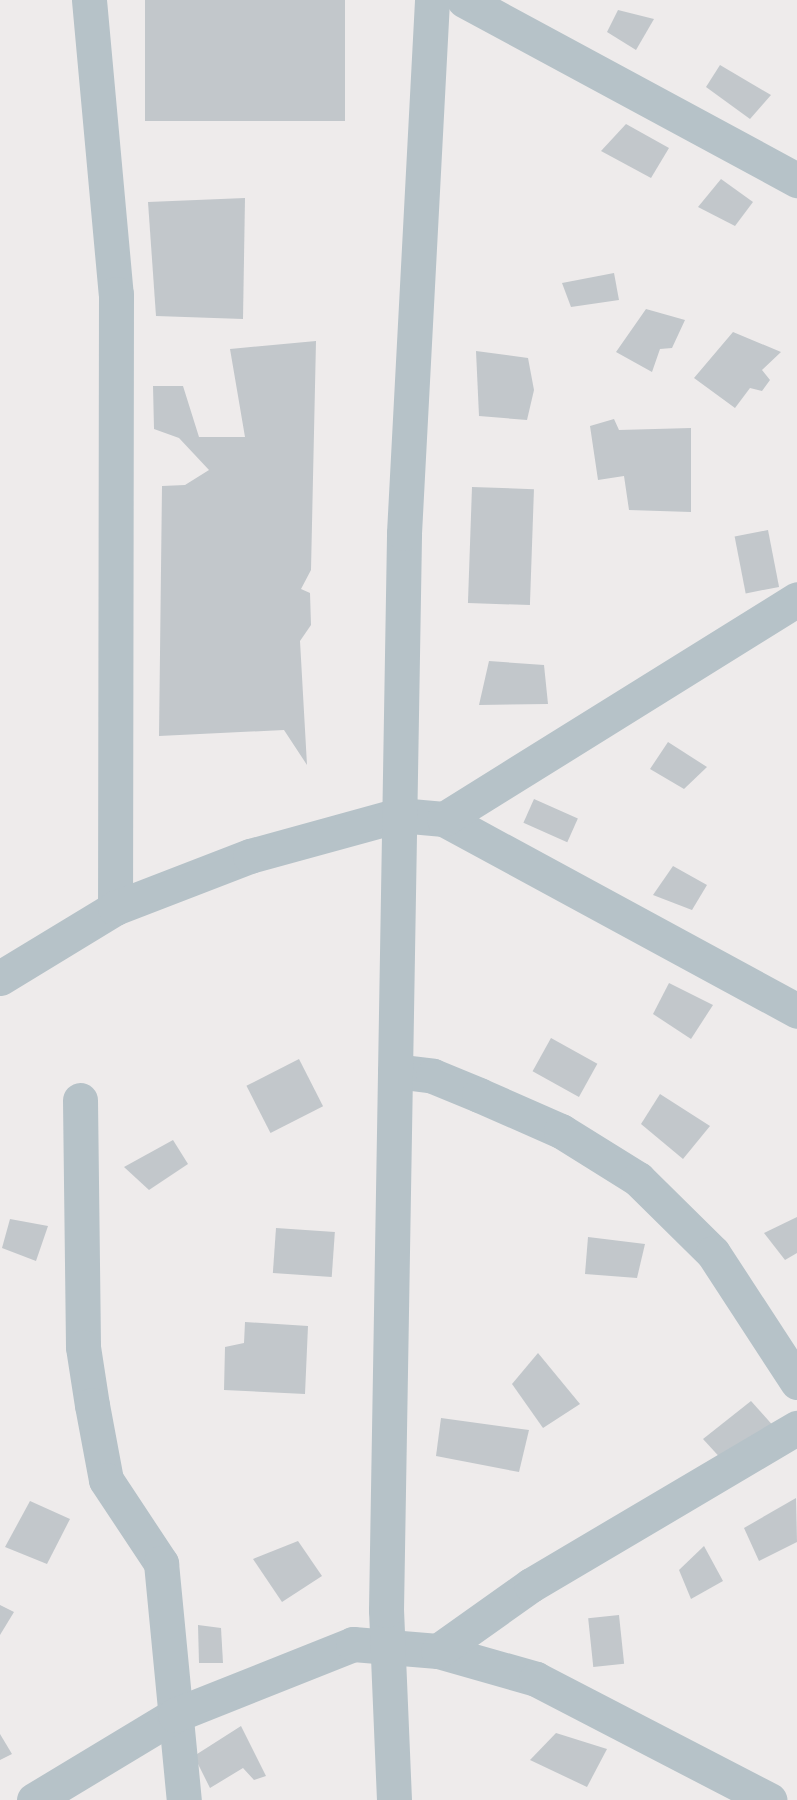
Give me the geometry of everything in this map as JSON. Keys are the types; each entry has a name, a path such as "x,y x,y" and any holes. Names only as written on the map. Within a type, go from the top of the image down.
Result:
{"street":[{"path":"89,0 116,294 115,908"},
{"path":"394,1800 392,1649 386,1610 404,533 443,2 797,180"},
{"path":"444,819 797,599"},
{"path":"0,978 115,908 250,856 399,815 444,819 797,1011"},
{"path":"395,1071 433,1076 561,1131 638,1179 713,1253 797,1382"},
{"path":"80,1100 83,1347 106,1480 160,1563 184,1800"},
{"path":"438,1651 531,1584 797,1428"},
{"path":"34,1800 175,1715 352,1644 438,1651 536,1679 769,1800"}],"building":[{"path":"145,0 345,0 345,121 145,121"},
{"path":"618,10 654,19 636,50 607,32"},
{"path":"720,65 771,95 750,119 706,87"},
{"path":"626,124 669,148 651,178 601,151"},
{"path":"721,179 753,202 735,226 698,207"},
{"path":"245,198 243,319 156,316 148,202"},
{"path":"614,273 619,300 571,307 562,283"},
{"path":"646,309 685,320 672,348 660,349 652,372 616,352"},
{"path":"733,332 781,352 762,370 770,380 762,391 750,388 735,408 694,378"},
{"path":"316,341 311,570 301,589 310,593 311,625 300,641 307,765 284,730 159,736 162,486 185,485 209,470 179,438 154,429 153,386 183,386 199,437 245,437 230,349"},
{"path":"476,351 528,358 534,390 527,420 479,416"},
{"path":"614,419 619,430 691,428 691,512 629,510 624,476 598,480 590,426"},
{"path":"472,487 534,489 530,605 468,603"},
{"path":"768,530 779,587 746,593 735,536"},
{"path":"489,661 544,665 548,704 479,705"},
{"path":"668,742 707,767 684,789 650,769"},
{"path":"534,799 578,819 567,842 523,823"},
{"path":"673,866 707,885 692,910 653,895"},
{"path":"669,983 713,1005 691,1039 653,1014"},
{"path":"551,1038 597,1064 579,1097 533,1071"},
{"path":"299,1059 323,1106 270,1133 246,1086"},
{"path":"660,1094 710,1126 683,1159 641,1124"},
{"path":"173,1140 188,1164 149,1190 124,1167"},
{"path":"797,1217 797,1253 785,1260 764,1233"},
{"path":"10,1219 48,1226 36,1261 2,1248"},
{"path":"276,1228 335,1232 332,1277 273,1273"},
{"path":"588,1237 645,1244 637,1278 585,1274"},
{"path":"245,1322 308,1326 305,1394 224,1390 225,1347 244,1343"},
{"path":"538,1353 580,1404 543,1428 512,1384"},
{"path":"751,1401 776,1429 725,1463 703,1439"},
{"path":"441,1418 529,1430 519,1472 436,1456"},
{"path":"796,1498 797,1542 759,1561 744,1528"},
{"path":"30,1501 70,1519 47,1564 5,1547"},
{"path":"298,1541 322,1576 282,1602 253,1559"},
{"path":"704,1546 723,1581 691,1599 679,1570"},
{"path":"0,1605 14,1612 0,1635"},
{"path":"619,1615 624,1664 593,1667 588,1618"},
{"path":"198,1625 221,1628 223,1663 199,1663"},
{"path":"241,1726 266,1776 254,1780 243,1768 210,1788 194,1756"},
{"path":"556,1733 607,1749 587,1787 530,1760"},
{"path":"0,1734 12,1754 0,1760"}]}
